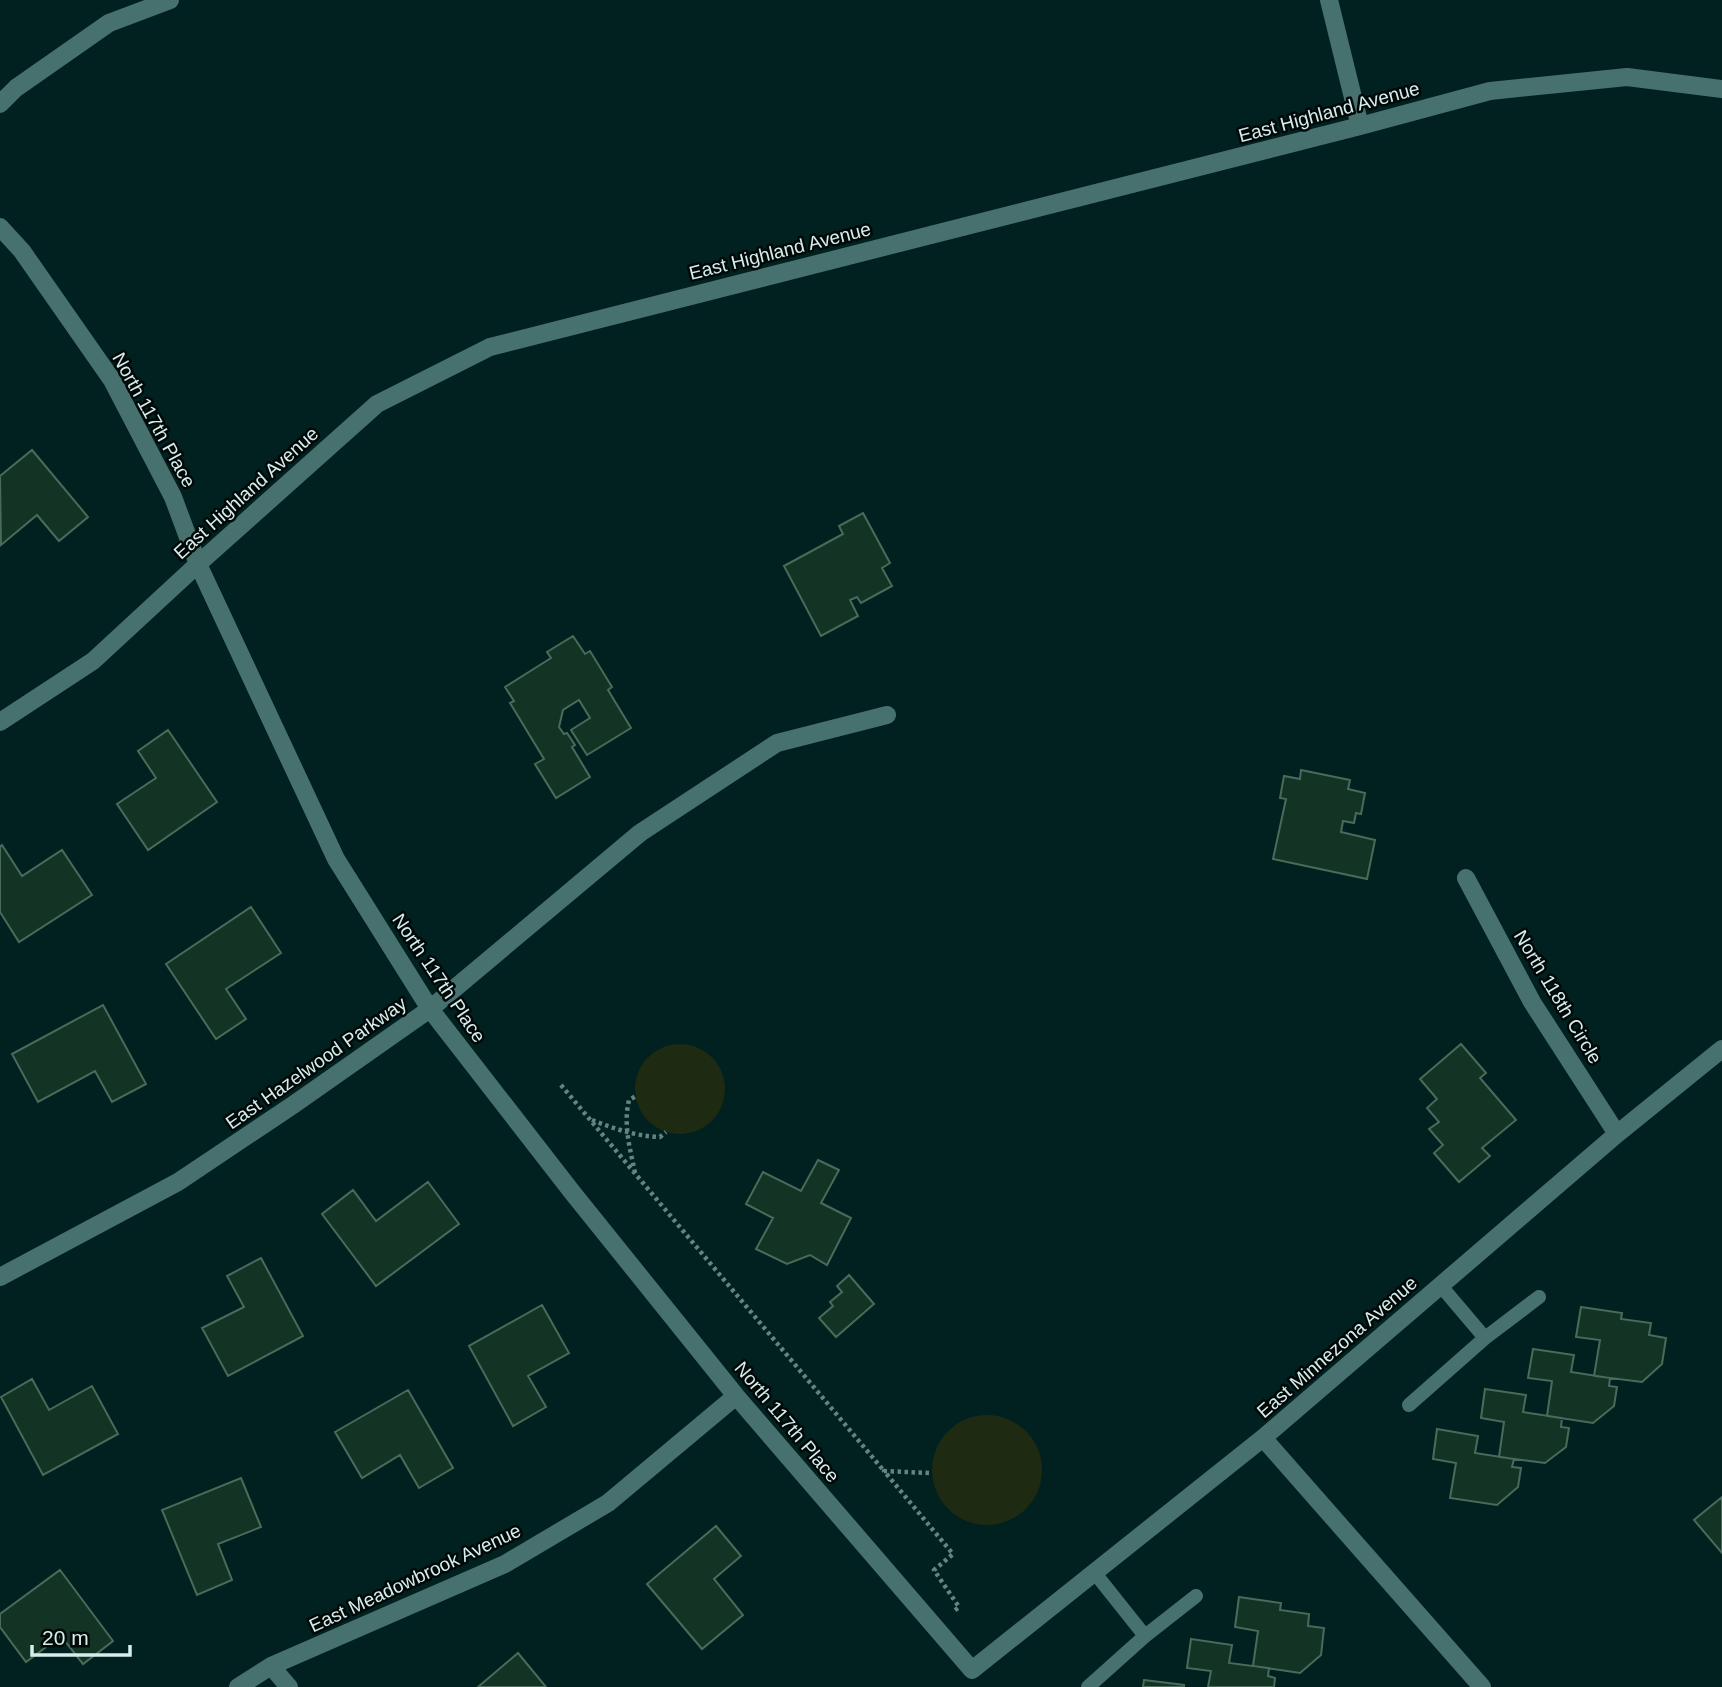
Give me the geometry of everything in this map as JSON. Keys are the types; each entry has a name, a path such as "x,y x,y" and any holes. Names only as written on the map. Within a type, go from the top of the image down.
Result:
{"street":[{"path":"0,104 16,88 109,23 170,0"},
{"path":"1329,0 1360,126"},
{"name":"East Highland Avenue","path":"0,722 93,661 377,404 490,347 1490,91 1627,77 1722,89"},
{"name":"North 117th Place","path":"0,227 22,251 112,380 173,497 198,564 336,859 430,1009 572,1192 736,1396 972,1670"},
{"name":"East Hazelwood Parkway","path":"0,1277 178,1182 293,1105 430,1009 640,833 777,743 887,715"},
{"name":"North 118th Circle","path":"1466,878 1532,1002 1617,1134"},
{"name":"East Minnezona Avenue","path":"972,1670 1263,1438 1617,1134 1722,1049"},
{"name":"East Meadowbrook Avenue","path":"238,1687 271,1666 517,1557 608,1503 736,1396"},
{"path":"1263,1438 1482,1687"},
{"path":"271,1666 289,1687"}],"lane":[{"path":"1441,1286 1485,1338"},
{"path":"1409,1405 1485,1338 1539,1297"},
{"path":"1094,1573 1145,1636"},
{"path":"1088,1687 1145,1636 1196,1596"}],"path":[{"path":"561,1085 953,1554 934,1570 959,1607 935,1628"},
{"path":"635,1174 626,1114 629,1100 636,1096"},
{"path":"591,1120 627,1133 645,1136 660,1137 666,1132"},
{"path":"884,1471 929,1473"}],"green space":[{"path":"680,1044 705,1052 717,1064 725,1089 717,1114 705,1126 680,1134 655,1126 643,1114 635,1089 643,1064 655,1052"},
{"path":"987,1415 1008,1419 1026,1431 1038,1449 1042,1470 1038,1491 1026,1509 1008,1521 987,1525 966,1521 948,1509 936,1491 932,1470 936,1449 948,1431 966,1419"}],"building":[{"path":"32,450 88,517 59,541 37,515 1,545 0,476"},
{"path":"863,513 890,563 882,568 892,586 861,603 857,597 850,600 858,616 821,636 784,566 843,534 839,526"},
{"path":"573,636 585,654 590,651 612,687 608,690 631,728 587,755 571,730 590,718 579,700 563,710 559,727 575,745 572,747 590,777 556,798 535,764 544,759 510,703 514,701 505,687 551,658 547,652"},
{"path":"168,730 217,802 148,850 117,804 156,778 138,751"},
{"path":"1301,770 1350,780 1348,789 1365,793 1361,814 1356,813 1354,823 1343,821 1341,832 1375,840 1367,879 1273,859 1286,799 1280,798 1284,776 1300,779"},
{"path":"2,845 22,876 62,850 92,895 19,942 0,912"},
{"path":"251,907 281,953 226,989 246,1019 216,1039 166,964"},
{"path":"103,1005 146,1084 112,1102 95,1071 38,1102 12,1054"},
{"path":"1461,1044 1486,1073 1480,1078 1516,1120 1482,1148 1490,1156 1459,1182 1434,1153 1443,1145 1429,1129 1439,1122 1427,1108 1437,1099 1420,1079"},
{"path":"818,1160 839,1170 821,1203 851,1218 827,1265 810,1255 787,1264 756,1249 773,1218 746,1204 763,1172 801,1191"},
{"path":"428,1182 459,1224 376,1286 322,1214 353,1190 376,1221"},
{"path":"261,1258 303,1336 228,1376 202,1328 244,1307 227,1276"},
{"path":"849,1275 874,1304 836,1337 819,1318 833,1306 830,1302 842,1292 837,1286"},
{"path":"542,1305 569,1353 528,1376 546,1407 513,1426 469,1346"},
{"path":"1581,1307 1622,1313 1621,1319 1651,1323 1649,1335 1666,1338 1662,1364 1642,1382 1594,1376 1600,1340 1576,1337"},
{"path":"1533,1349 1574,1355 1571,1372 1610,1378 1609,1386 1617,1387 1614,1406 1593,1423 1547,1416 1552,1381 1528,1378"},
{"path":"32,1379 49,1410 92,1386 118,1434 43,1475 1,1397"},
{"path":"1485,1389 1526,1395 1523,1412 1562,1418 1561,1427 1569,1428 1566,1447 1545,1463 1499,1457 1504,1422 1481,1418"},
{"path":"408,1390 453,1468 419,1488 400,1455 362,1478 335,1432"},
{"path":"1437,1429 1478,1436 1475,1453 1514,1459 1512,1467 1521,1468 1518,1487 1497,1505 1450,1498 1456,1463 1433,1459"},
{"path":"241,1478 261,1527 218,1544 232,1580 197,1595 162,1510"},
{"path":"1722,1497 1722,1553 1694,1520"},
{"path":"716,1526 741,1556 714,1579 743,1615 702,1649 647,1584"},
{"path":"60,1570 113,1641 83,1664 61,1636 26,1662 0,1627 0,1614"},
{"path":"1239,1597 1281,1603 1280,1610 1309,1614 1308,1626 1324,1628 1321,1655 1300,1673 1253,1666 1258,1631 1235,1627"},
{"path":"1191,1639 1232,1645 1229,1663 1269,1668 1268,1676 1275,1678 1274,1687 1208,1687 1211,1671 1187,1668"},
{"path":"518,1653 546,1687 478,1687"},
{"path":"1144,1680 1184,1685 1184,1687 1143,1687"}]}
